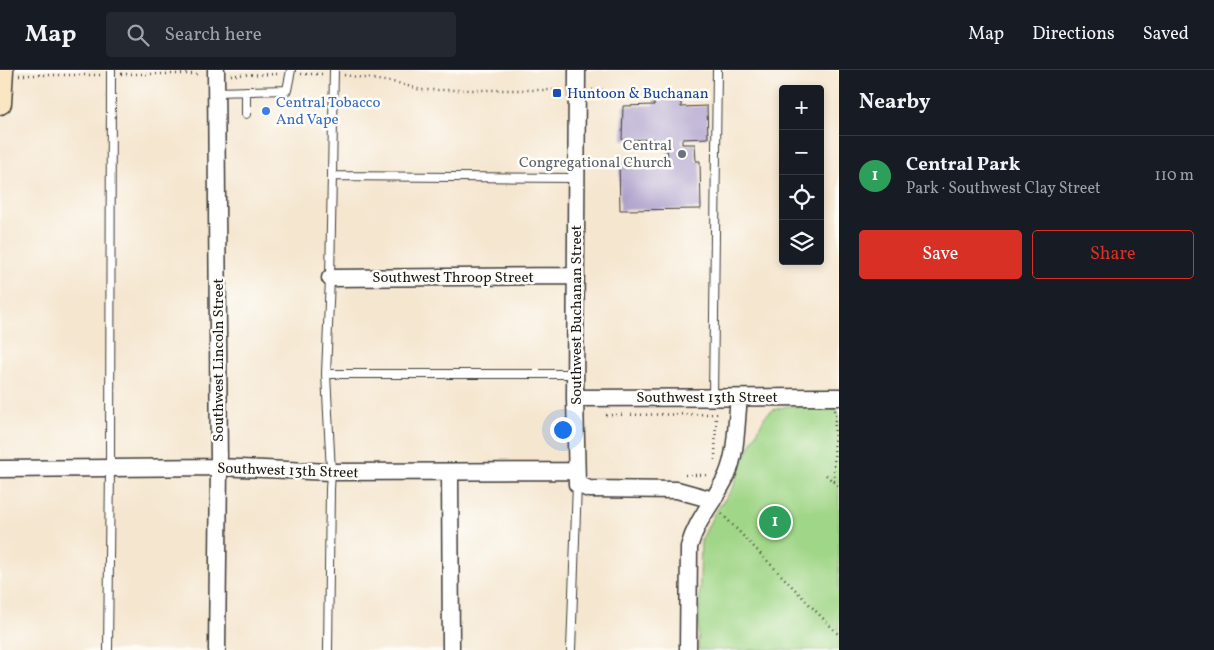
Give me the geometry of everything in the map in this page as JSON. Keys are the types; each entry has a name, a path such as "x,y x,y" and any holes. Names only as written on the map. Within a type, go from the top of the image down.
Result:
{"main road":[{"path":"0,104 1,83"}],"street":[{"name":"Southwest Buchanan Street","path":"576,478 577,70"},
{"name":"Southwest Lincoln Street","path":"216,72 219,467 217,650"},
{"name":"Southwest Throop Street","path":"330,278 576,276"},
{"name":"Southwest 13th Street","path":"575,398 740,398 837,404"},
{"path":"688,650 689,547 701,516 717,507 728,472 740,398"},
{"name":"Southwest 13th Street","path":"0,469 219,467 331,472 450,472 576,478 589,489 677,490 717,507"},
{"path":"450,472 451,650"}],"lane":[{"path":"713,398 717,70"},
{"path":"108,650 111,72"},
{"path":"216,92 287,90 291,72"},
{"path":"328,650 331,472 326,374 334,72"},
{"path":"246,91 246,114"},
{"path":"332,176 576,178"},
{"path":"326,374 576,374"},
{"name":"Southwest Buchanan Street","path":"571,650 576,478"}],"path":[{"path":"1,83 111,72 334,72 398,83 421,90 605,90"},
{"path":"834,481 837,404"},
{"path":"606,415 716,414 715,466"},
{"path":"678,476 715,475"},
{"path":"826,475 839,487"},
{"path":"717,507 839,635"}],"green space":[{"path":"787,406 837,408 839,415 839,650 698,650 701,541 714,514 733,488 742,462 765,416 773,410"}],"building":[{"name":"Central Congregational Church","path":"655,96 681,96 681,107 707,106 708,138 682,139 682,144 695,144 696,161 700,161 701,209 620,210 619,162 668,161 667,147 656,147 655,139 622,140 623,106 654,105"}],"place":[{"name":"Huntoon & Buchanan","path":"557,93"},
{"name":"Central Tobacco And Vape","path":"266,111"},
{"name":"Central Congregational Church","path":"682,154"},
{"name":"Central Park","path":"775,522"}]}
